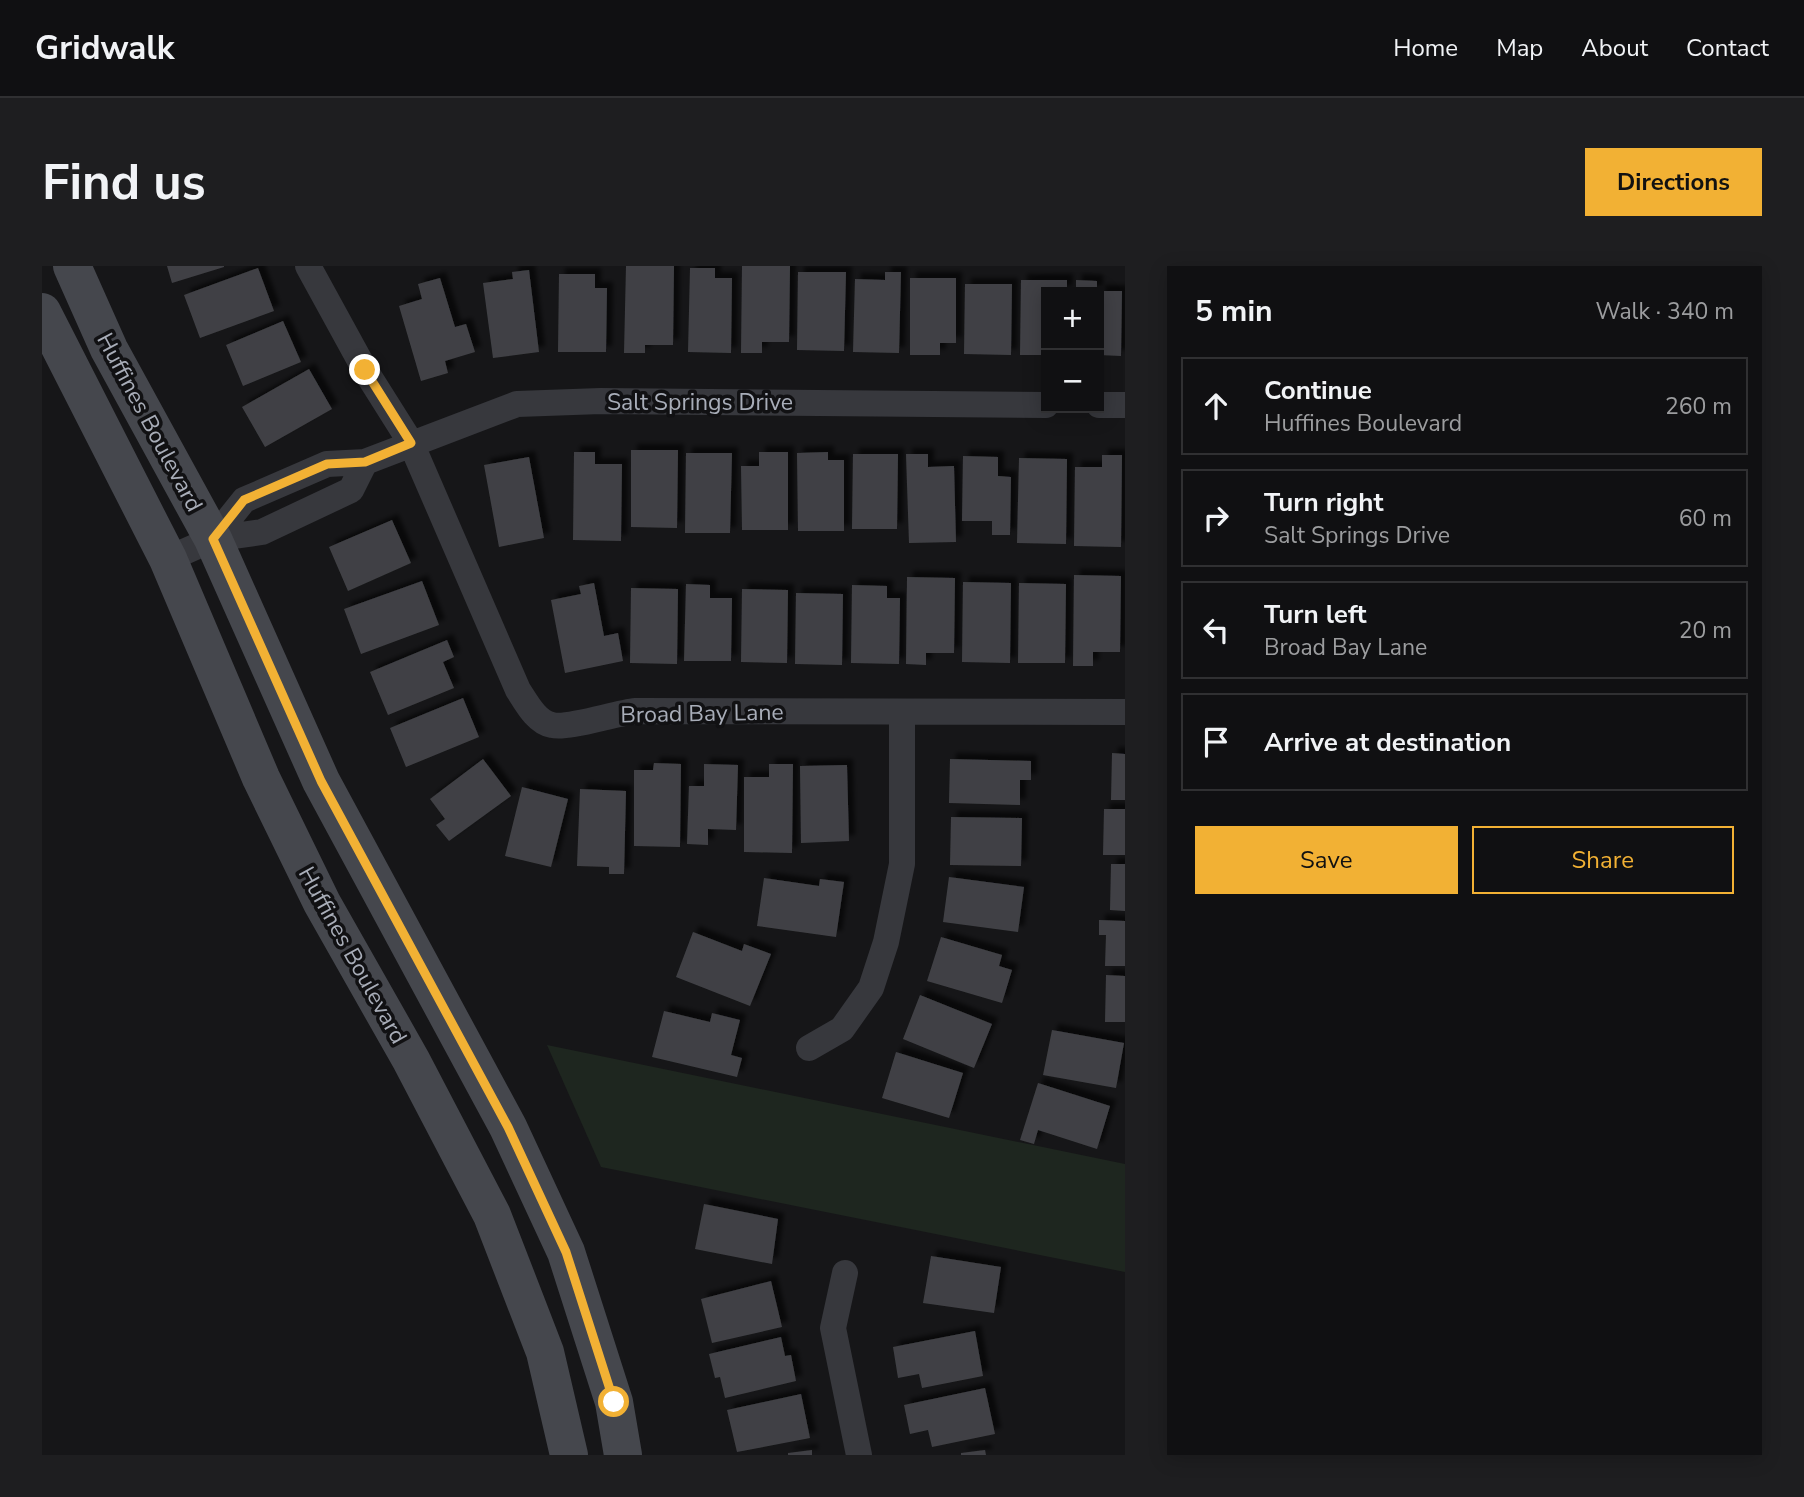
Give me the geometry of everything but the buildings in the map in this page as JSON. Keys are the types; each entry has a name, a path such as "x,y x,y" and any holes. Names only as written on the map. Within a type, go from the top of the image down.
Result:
{"main road":[{"name":"Huffines Boulevard","path":"72,266 109,349 213,539 321,781 508,1127 566,1252 614,1402 623,1455"},
{"name":"Huffines Boulevard","path":"42,312 168,559 261,778 316,891 411,1060 492,1215 545,1352 569,1455"}],"street":[{"name":"Broad Bay Lane","path":"308,266 365,370 411,443 518,690 541,719 553,726 612,713 636,711 1125,712"},
{"name":"Salt Springs Drive","path":"213,539 244,500 327,464 365,462 517,404 562,401 1041,405"},
{"path":"1104,405 1125,405"},
{"name":"Salt Springs Drive","path":"168,559 213,539 262,532 351,490 365,462"},
{"path":"809,1048 842,1029 871,988 886,942 902,864 902,712"},
{"path":"845,1273 832,1328 859,1455"}],"shaded area":[{"path":"547,1045 1125,1164 1125,1272 601,1167"}],"route":[{"path":"365,370 411,443 365,462 327,464 244,500 213,539 321,781 508,1127 566,1252 614,1402"}]}
